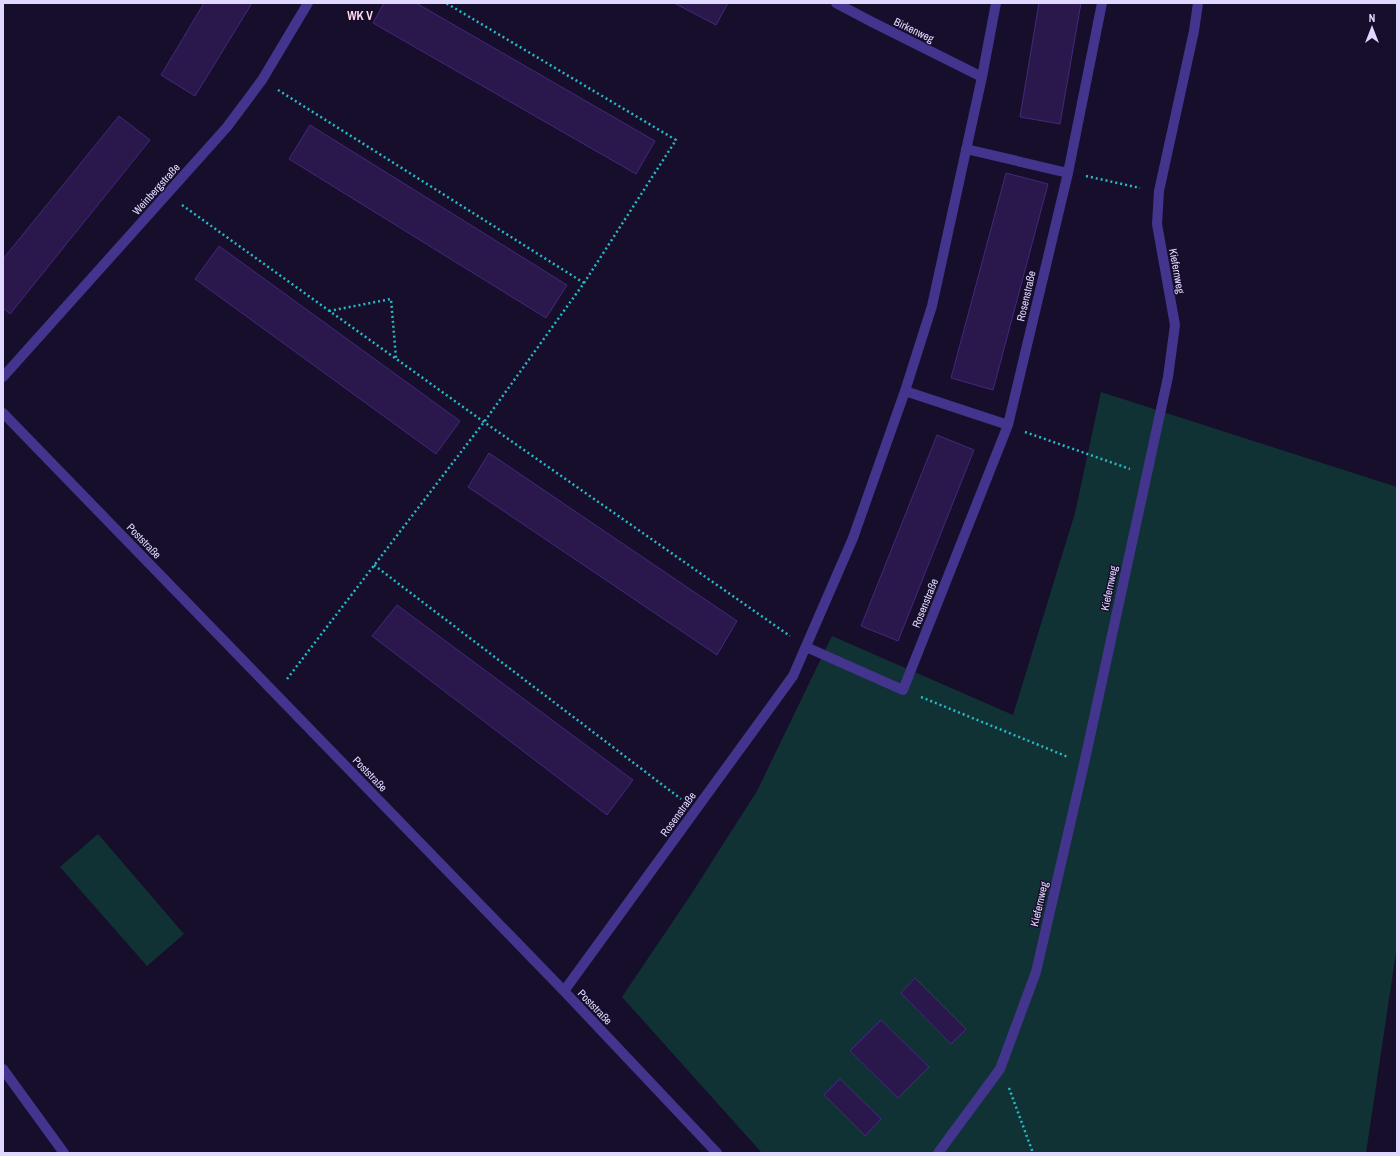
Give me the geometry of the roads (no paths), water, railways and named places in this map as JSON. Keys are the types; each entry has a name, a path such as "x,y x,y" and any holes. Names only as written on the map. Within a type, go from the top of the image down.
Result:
{"street":[{"name":"Weinbergstraße","path":"3,377 227,127 262,80 308,3"},
{"name":"Birkenweg","path":"836,3 982,77"},
{"name":"Rosenstraße","path":"564,992 793,676 806,647 853,538 905,391 932,306 982,77 996,3"},
{"name":"Rosenstraße","path":"806,647 904,690 1008,425 1068,173 1102,3"},
{"name":"Kiefernweg","path":"938,1153 1000,1069 1036,972 1084,764 1168,377 1175,325 1156,224 1159,192 1194,31 1198,3"},
{"path":"966,149 1068,173"},
{"path":"905,391 1008,425"},
{"name":"Poststraße","path":"3,413 564,992 717,1153"},
{"path":"3,1069 64,1153"}],"district":[{"name":"WK V","path":"360,16"}]}
